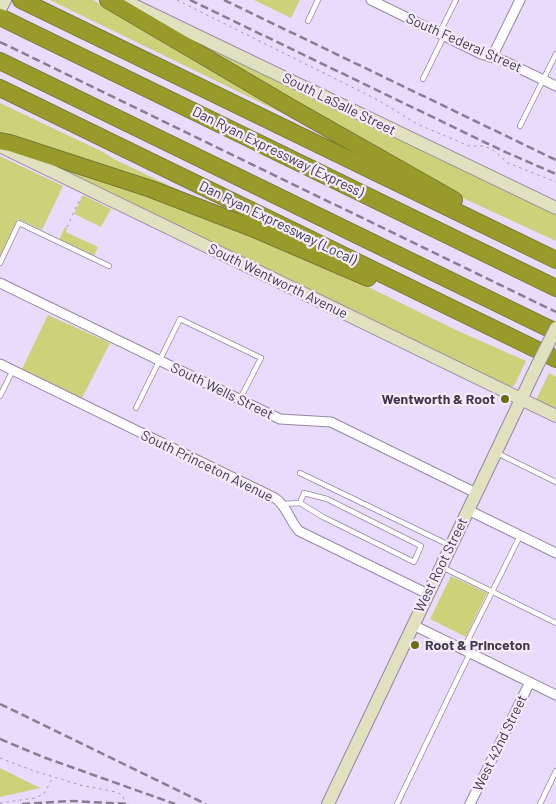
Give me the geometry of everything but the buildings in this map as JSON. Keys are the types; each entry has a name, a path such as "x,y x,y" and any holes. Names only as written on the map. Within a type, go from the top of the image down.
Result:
{"highway":[{"path":"21,0 556,260"},
{"path":"108,0 290,107 453,199 482,224"},
{"name":"Dan Ryan Expressway (Express)","path":"0,17 556,288"},
{"path":"0,61 556,332"},
{"name":"Dan Ryan Expressway (Local)","path":"0,88 428,296 553,360"},
{"path":"0,141 151,189 252,228 365,277 428,296"},
{"path":"517,241 556,250"}],"main road":[{"path":"0,9 4,0"},
{"name":"South LaSalle Street","path":"123,0 556,208"},
{"name":"South Wentworth Avenue","path":"0,145 556,416"},
{"name":"West Root Street","path":"328,804 556,328"}],"street":[{"name":"South Federal Street","path":"371,0 480,54 504,61 556,86"},
{"path":"492,57 520,0"},
{"name":"South Wells Street","path":"0,283 280,419 331,422 476,493"},
{"name":"South Princeton Avenue","path":"0,364 283,504 292,524 299,531 428,594"},
{"path":"468,510 556,553"},
{"path":"413,625 556,695"},
{"name":"West 42nd Street","path":"470,804 530,682"}],"lane":[{"path":"308,21 318,0"},
{"path":"423,79 456,0"},
{"path":"520,126 556,54"},
{"path":"0,263 19,223 108,266"},
{"path":"136,408 180,319 261,358 240,399"},
{"path":"0,396 13,370"},
{"path":"496,452 556,482"},
{"path":"300,473 451,546"},
{"path":"283,504 300,503 323,517 414,562 421,546 327,499 304,493 300,503"},
{"path":"397,804 492,592 520,536"},
{"path":"441,567 556,623"},
{"path":"540,804 556,771"}],"path":[{"path":"177,0 378,100 417,124 469,146 482,146 492,149 508,164 556,182"},
{"path":"67,227 82,194"},
{"path":"0,758 80,784 116,792 122,796 126,804"},
{"path":"0,803 35,798 44,794 54,776"}],"green space":[{"path":"50,0 93,0 288,111 286,115"},
{"path":"254,0 300,0 291,18"},
{"path":"156,21 556,215 556,241 463,198 423,176 340,125 303,108"},
{"path":"0,103 191,196 171,191 0,133"},
{"path":"0,156 63,186 42,230 18,219 0,258"},
{"path":"64,166 104,179 307,257 456,330 526,361 514,386 509,386 62,169"},
{"path":"83,195 111,209 101,227 74,214"},
{"path":"65,227 67,228 66,232 98,247 94,256 59,240"},
{"path":"48,315 110,343 82,398 22,369"},
{"path":"549,373 556,377 556,409 536,400"},
{"path":"451,576 487,593 466,637 430,619"},
{"path":"0,768 40,788 0,797"}],"railway":[{"path":"190,0 503,151 556,174"},
{"path":"224,0 556,160"},
{"path":"0,42 556,312"},
{"path":"0,704 206,804"},
{"path":"0,739 43,757 175,804"},
{"path":"22,804 72,801 130,804"}],"place":[{"name":"Wentworth & Root","path":"505,399"},
{"name":"Root & Princeton","path":"415,645"}]}
